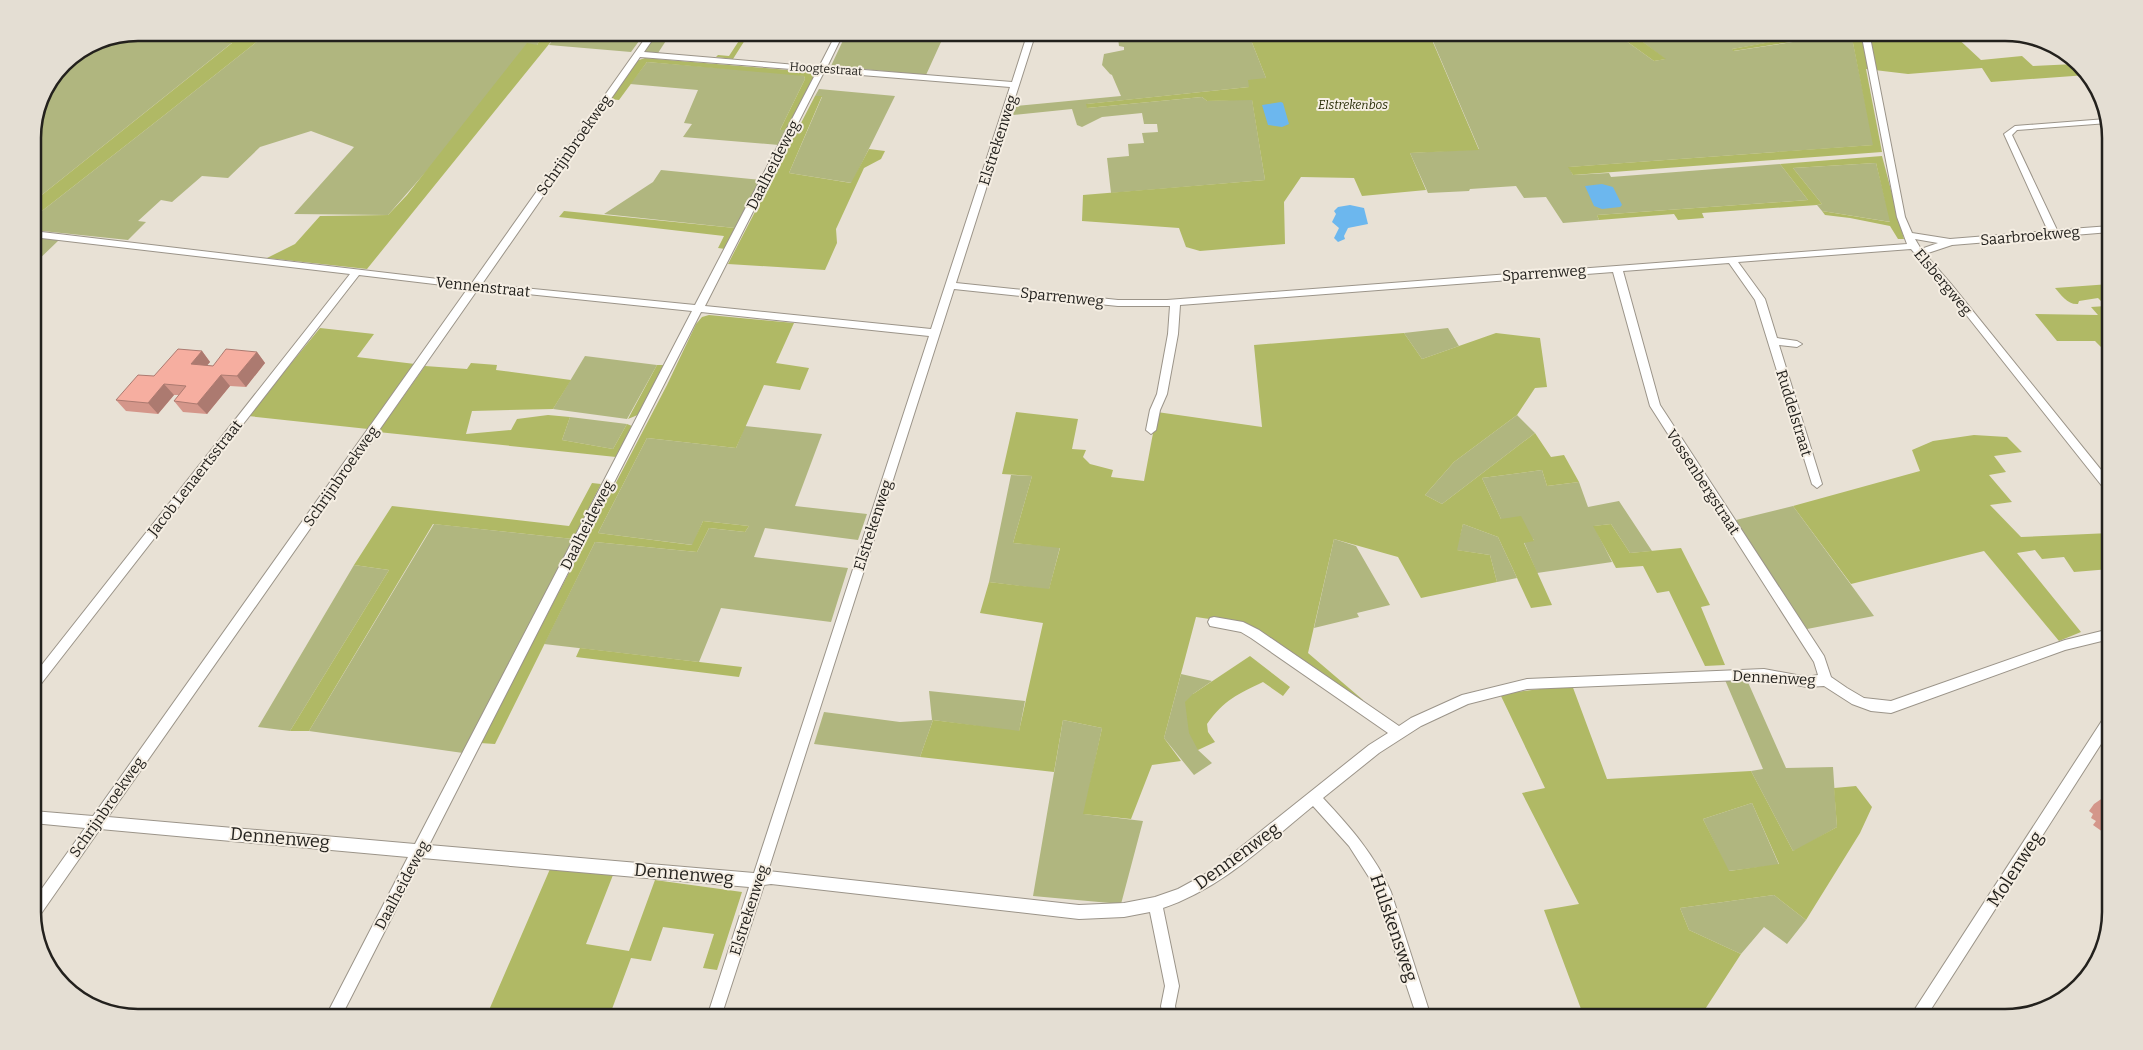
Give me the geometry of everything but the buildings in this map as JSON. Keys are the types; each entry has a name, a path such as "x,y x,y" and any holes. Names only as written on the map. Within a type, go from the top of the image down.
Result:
{"street":[{"name":"Schrijnbroekweg","path":"41,901 647,41"},
{"name":"Daalheideweg","path":"337,1009 837,41"},
{"name":"Elstrekenweg","path":"717,1009 1029,41"},
{"name":"Elsbergweg","path":"1867,41 1901,218 1907,235 1916,249 1948,286 2102,478"},
{"name":"Hoogtestraat","path":"637,54 1015,85"},
{"path":"2054,234 2008,134 2015,128 2100,122"},
{"name":"Saarbroekweg","path":"1916,249 1951,242 2102,230"},
{"name":"Vennenstraat","path":"41,235 475,286 934,333"},
{"name":"Saarbroekweg","path":"1907,235 1951,242"},
{"name":"Sparrenweg","path":"950,286 1118,303 1175,302 1731,259 1916,249"},
{"name":"Ruddelstraat","path":"1731,259 1760,300 1817,484"},
{"name":"Vossenbergstraat","path":"1618,268 1655,406 1820,660 1826,680"},
{"name":"Jacob Lenaertsstraat","path":"41,675 357,272"},
{"path":"1151,430 1155,410 1162,394 1172,334 1175,302"},
{"path":"1773,341 1797,344"},
{"path":"1214,622 1243,628 1255,634 1398,733"},
{"name":"Dennenweg","path":"41,817 750,880 771,877 1079,912 1124,910 1155,904 1181,895 1216,876 1374,749 1416,722 1466,699 1528,684 1764,674 1807,682 1826,680 1852,698 1869,706 1891,707 2064,645 2102,636"},
{"name":"Molenweg","path":"1924,1009 2102,732"},
{"name":"Hulskensweg","path":"1314,798 1364,852 1376,872 1421,1009"},
{"path":"1155,904 1172,986 1168,1009"}],"green space":[{"path":"215,41 258,41 41,212 41,196 232,43"},
{"path":"258,41 539,41 388,215 294,214 354,147 311,131 260,147 228,178 202,176 172,202 161,200 138,221 146,222 128,240 41,231 41,212"},
{"path":"539,41 552,41 367,269 267,258 295,244 320,216 388,215 407,195 527,43 537,45"},
{"path":"552,41 639,41 631,52 549,45"},
{"path":"651,41 666,41 658,53 644,52"},
{"path":"739,41 744,41 733,59 716,57 718,55 729,56"},
{"path":"843,41 941,42 926,75 831,66"},
{"path":"1118,41 1251,41 1266,78 1249,87 1087,104 1087,108 1202,97 1207,101 1252,99 1265,180 1111,193 1107,158 1129,156 1128,144 1144,143 1142,133 1158,132 1157,124 1144,124 1142,113 1102,117 1082,127 1077,125 1072,109 1013,115 1016,106 1121,96 1112,75 1102,65 1104,54 1124,50 1124,47 1119,46"},
{"name":"Elstrekenbos","path":"1251,41 1432,41 1479,150 1410,153 1426,190 1362,196 1354,178 1301,177 1284,202 1285,244 1200,251 1186,247 1179,228 1082,221 1083,195 1265,180 1252,100 1207,101 1202,97 1087,108 1086,104 1249,87 1248,80 1266,78"},
{"path":"1433,41 1626,41 1654,61 1665,59 1641,41 1779,41 1732,49 1734,51 1799,41 1853,41 1874,145 1569,167 1573,175 1609,173 1611,177 1780,164 1808,200 1597,215 1599,220 1563,223 1546,197 1524,198 1516,186 1428,193 1410,153 1479,149"},
{"path":"1626,41 1642,41 1666,59 1654,61"},
{"path":"1776,41 1798,41 1733,51 1732,49"},
{"path":"1853,41 1961,41 1981,60 2022,56 2033,66 2068,64 2079,76 1991,82 1982,68 1908,74 1866,69 1882,152 1573,175 1568,167 1873,145"},
{"path":"125,42 233,42 41,196 41,132 46,107 58,84 74,65 101,49"},
{"path":"645,58 816,73 787,130 780,130 805,79 804,76 647,62 619,100 610,99 636,61"},
{"path":"647,62 796,74 804,76 805,79 780,130 787,130 779,145 683,137 692,124 684,123 698,90 630,84"},
{"path":"819,89 895,96 852,183 789,173 822,97 815,96"},
{"path":"815,96 822,96 789,173 851,183 869,149 885,151 881,159 864,168 836,229 837,243 825,270 728,264"},
{"path":"1882,156 1904,239 1898,239 1890,226 1825,215 1822,211 1890,222 1876,163 1793,168 1822,204 1817,205 1702,213 1704,218 1678,220 1674,214 1599,220 1597,215 1808,200 1780,164"},
{"path":"1876,163 1891,222 1822,211 1817,205 1822,204 1793,168"},
{"path":"661,170 761,180 735,228 604,214 653,182"},
{"path":"564,211 735,228 725,249 718,248 724,236 559,217"},
{"path":"41,238 59,240 41,257"},
{"path":"2102,285 2102,302 2098,298 2079,301 2078,304 2074,304 2065,299 2055,288"},
{"path":"2102,306 2102,348 2095,341 2057,341 2035,314 2098,315 2091,307"},
{"path":"709,315 794,323 776,363 809,368 800,390 764,385 736,448 647,438 598,533 692,545 703,521 749,526 745,532 709,528 697,552 595,542 495,744 480,743 667,385 696,324 702,317"},
{"path":"320,328 374,334 357,357 415,364 368,429 248,416"},
{"path":"1448,328 1459,346 1422,359 1404,333"},
{"path":"1404,333 1422,359 1496,333 1540,338 1547,387 1535,388 1517,415 1454,462 1425,495 1442,504 1535,433 1551,457 1564,455 1579,482 1547,486 1542,470 1482,478 1501,519 1521,516 1534,541 1524,543 1552,605 1531,608 1498,537 1463,524 1457,550 1490,555 1497,582 1421,598 1398,557 1334,539 1308,653 1363,700 1359,703 1257,634 1223,621 1196,617 1164,738 1181,761 1152,765 1131,819 1083,814 1102,728 1063,720 1054,772 920,757 933,720 1019,731 1043,623 980,613 989,582 1049,589 1060,548 1013,543 1032,476 1002,474 1016,412 1078,419 1072,449 1086,450 1083,457 1090,464 1113,470 1111,477 1144,481 1157,412 1262,427 1254,345"},
{"path":"585,356 657,365 627,419 553,409"},
{"path":"471,363 497,365 496,370 571,380 553,409 472,411 466,434 511,430 517,419 548,415 570,417 562,440 613,449 627,424 632,426 616,457 378,432 425,366 467,369"},
{"path":"657,365 665,365 640,414 628,419"},
{"path":"1517,415 1535,433 1442,504 1425,495 1454,462"},
{"path":"570,417 627,424 613,449 562,440"},
{"path":"745,426 822,434 795,506 867,514 858,540 765,528 754,557 848,568 831,622 721,608 699,662 544,644 595,542 697,552 709,528 745,532 749,526 703,521 693,545 598,533 647,438 736,448"},
{"path":"1974,435 2007,437 2022,452 1994,456 2006,472 1989,475 2012,502 1990,505 2021,537 2102,533 2102,570 2074,572 2064,557 2042,559 2035,550 2017,553 2081,632 2059,641 1984,551 1851,584 1793,506 1920,471 1912,450 1933,441"},
{"path":"1542,470 1547,486 1579,482 1588,507 1619,501 1652,551 1630,553 1611,524 1594,526 1612,562 1537,573 1524,542 1534,540 1501,519 1482,478"},
{"path":"1011,475 1032,476 1013,543 1060,547 1049,590 989,582"},
{"path":"592,483 601,484 573,539 433,524 309,731 290,731 389,570 354,565 392,506 569,526"},
{"path":"1793,506 1874,616 1807,629 1732,521"},
{"path":"434,524 573,539 463,753 309,731"},
{"path":"1463,524 1498,537 1517,578 1497,582 1490,555 1456,550"},
{"path":"1611,524 1630,553 1681,548 1710,605 1701,607 1725,665 1705,666 1669,591 1657,593 1643,566 1616,568 1593,526"},
{"path":"1334,539 1356,546 1390,605 1357,613 1359,617 1314,628"},
{"path":"354,565 389,570 290,731 258,727"},
{"path":"580,648 742,667 739,677 576,657"},
{"path":"1250,656 1290,687 1283,696 1263,682 1226,703 1207,724 1208,732 1215,742 1198,750 1189,733 1185,702 1193,694"},
{"path":"1181,674 1212,681 1193,694 1198,750 1212,763 1194,775 1164,738"},
{"path":"1725,680 1747,680 1786,768 1833,767 1837,827 1793,851 1751,771 1763,769"},
{"path":"1572,685 1607,779 1751,771 1793,851 1837,827 1834,788 1856,786 1872,807 1860,833 1806,920 1774,895 1680,908 1689,930 1741,954 1705,1009 1581,1009 1544,910 1579,904 1522,793 1545,788 1500,694","holes":["1752,803 1779,864 1729,871 1703,819"]},
{"path":"929,691 1025,701 1019,732 933,720 920,757 814,744 824,712 900,722 932,720"},
{"path":"1063,720 1102,728 1084,814 1143,821 1121,904 1033,896"},
{"path":"1752,803 1779,865 1728,871 1703,819"},
{"path":"550,869 613,875 586,944 629,951 655,880 742,892 717,970 703,968 714,934 663,927 651,961 631,958 612,1009 489,1009"},
{"path":"1774,895 1806,920 1787,944 1764,927 1741,954 1689,930 1680,908"}],"water":[{"path":"1283,103 1289,124 1282,127 1268,125 1262,105"},
{"path":"1602,184 1613,187 1622,205 1620,207 1602,209 1594,206 1585,186"},
{"path":"1350,205 1364,208 1368,224 1348,228 1344,236 1345,239 1338,242 1334,238 1339,228 1332,222 1336,214 1334,211 1338,207"}]}
